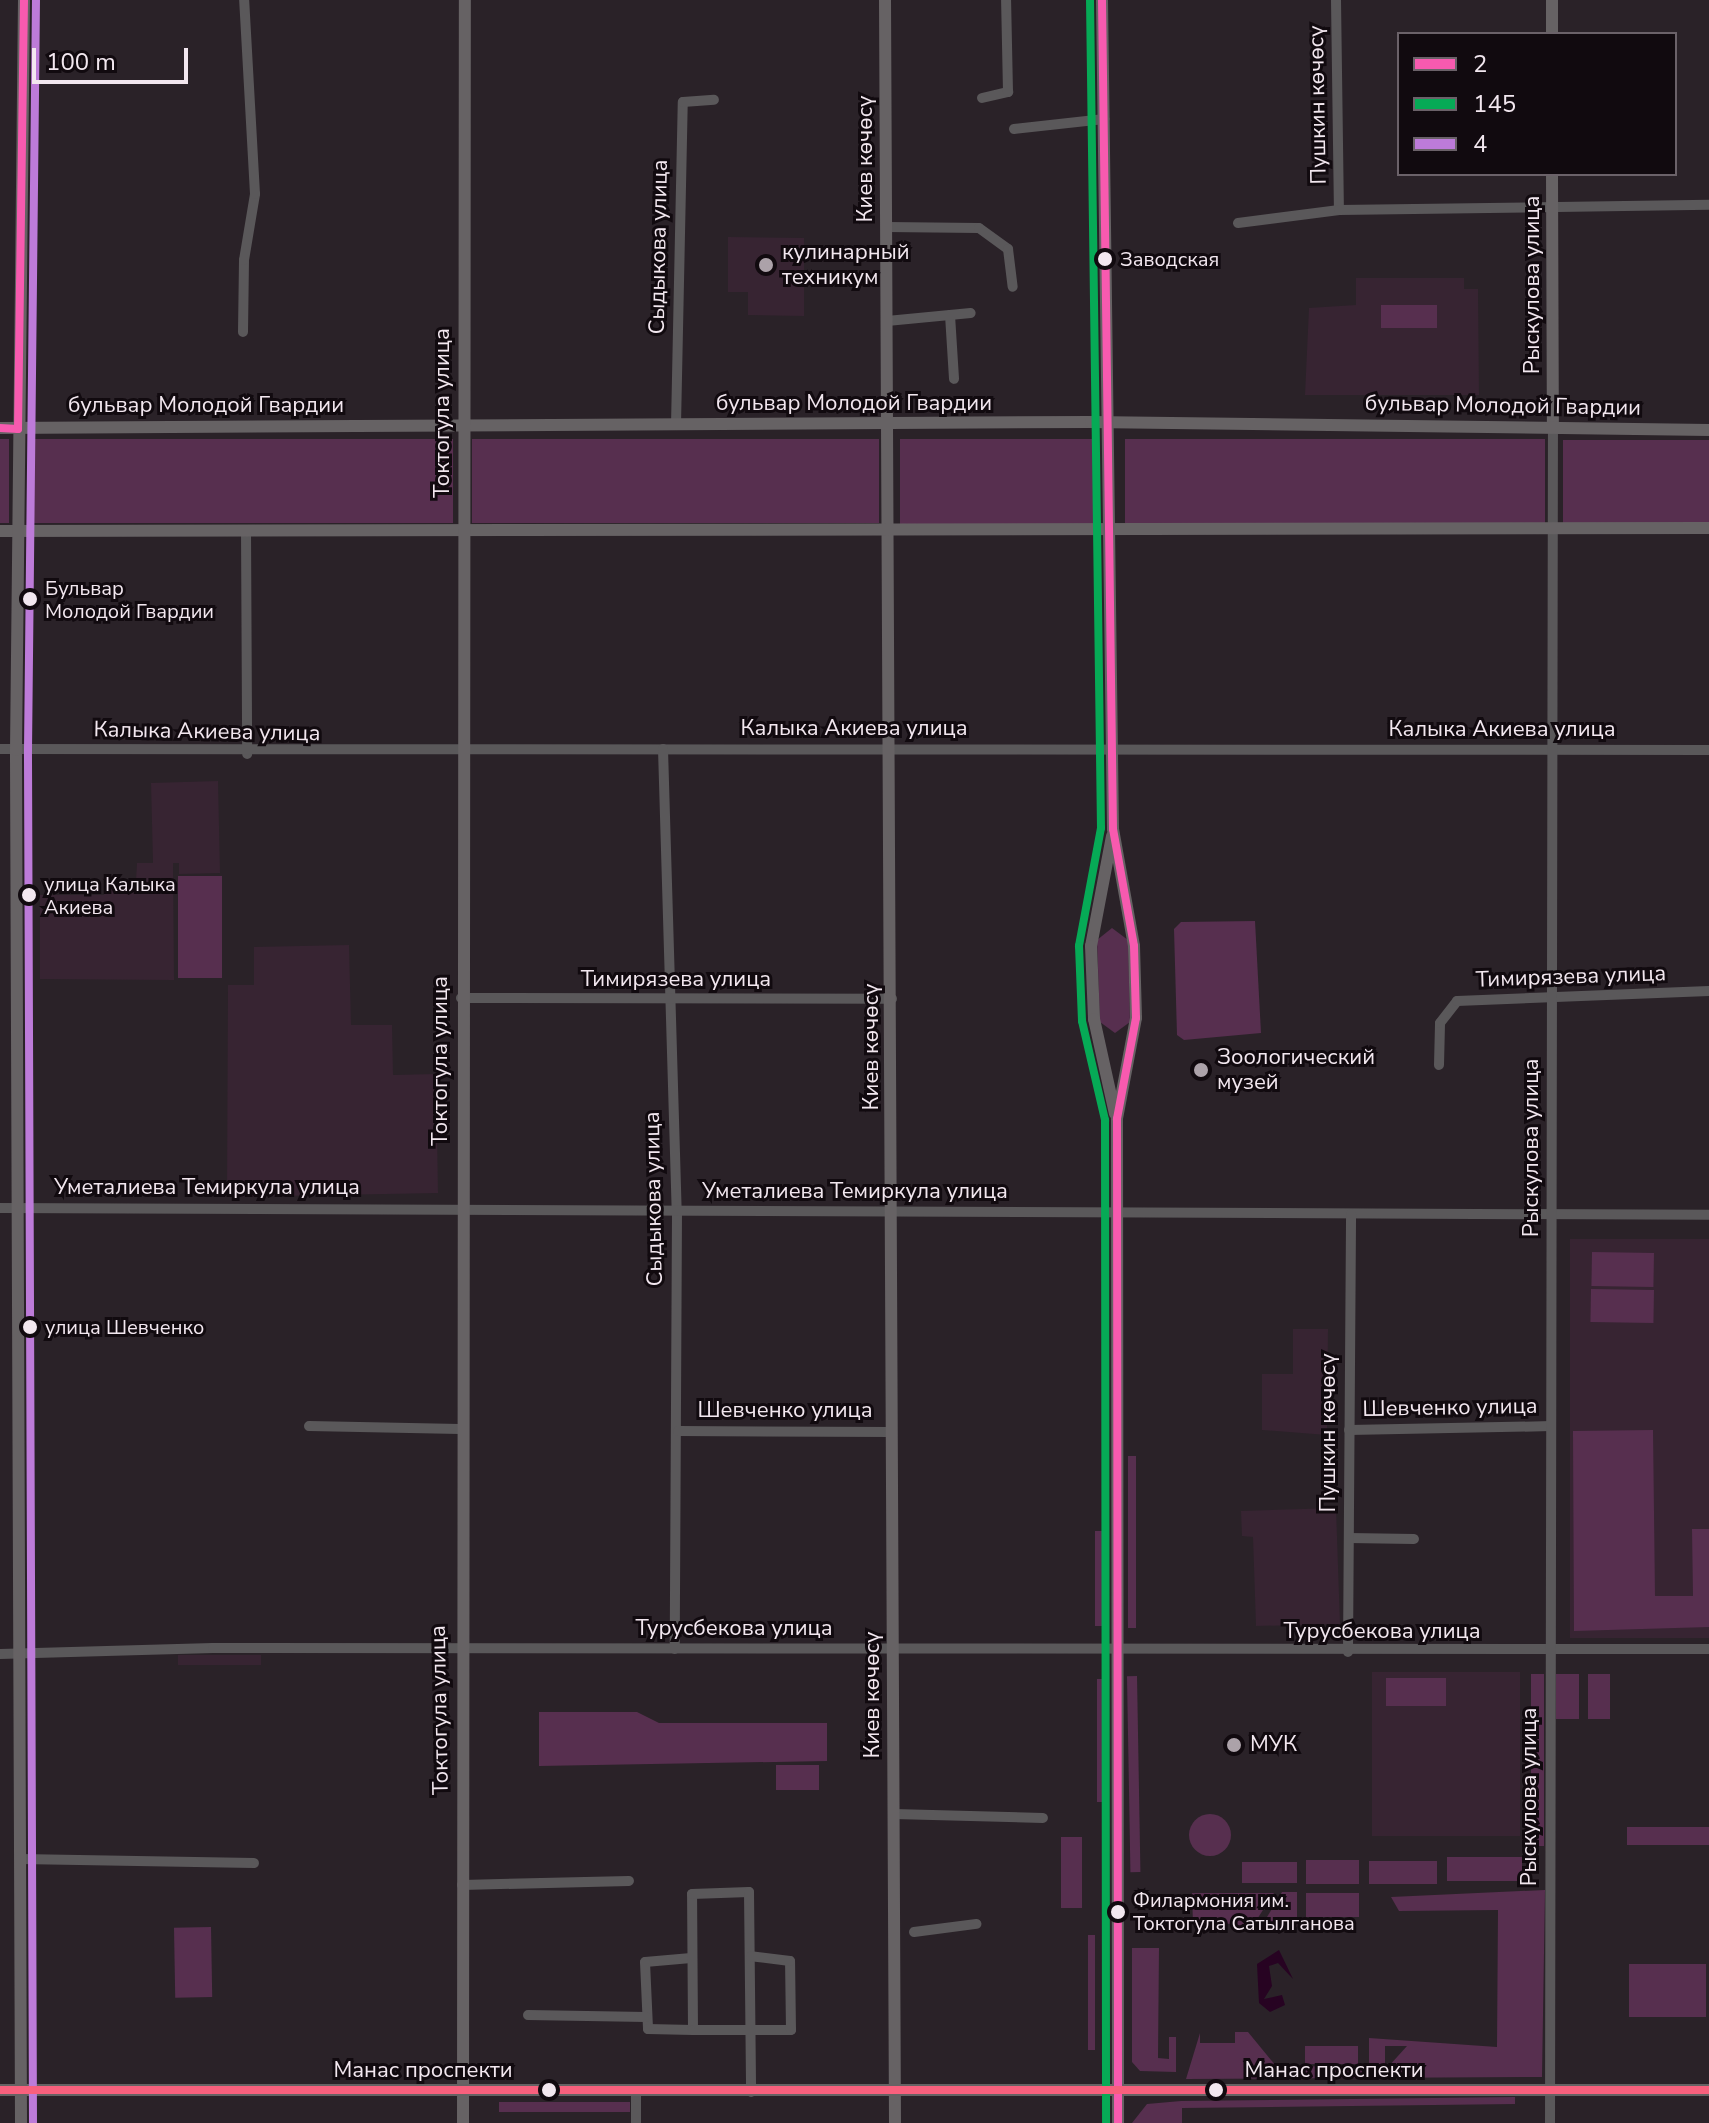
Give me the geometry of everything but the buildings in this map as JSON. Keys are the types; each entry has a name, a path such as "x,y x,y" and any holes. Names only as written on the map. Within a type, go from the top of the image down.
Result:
{"main road":[{"path":"21,2123 16,750 24,0"},
{"name":"Токтогула улица","path":"463,2123 459,1648 465,0"},
{"name":"Киев көчөсү","path":"885,0 890,531 895,2123"},
{"path":"1102,0 1113,829 1091,946 1094,1019 1117,1119"},
{"path":"1552,0 1552,32"},
{"name":"Рыскулова улица","path":"1552,176 1553,424"},
{"name":"бульвар Молодой Гвардии","path":"0,428 1109,423 1553,424 1709,430"},
{"path":"0,531 1709,528"},
{"path":"1113,829 1130,916 1136,1000 1117,1119 1118,2123"},
{"name":"Манас проспекти","path":"0,2090 895,2093 1709,2090"}],"street":[{"path":"243,332 244,260 255,194 244,0"},
{"path":"982,98 1008,92 1006,0"},
{"name":"Пушкин көчөсү","path":"1336,0 1339,210"},
{"name":"Сыдыкова улица","path":"676,425 683,102 714,100"},
{"path":"1014,129 1104,119"},
{"path":"1238,223 1339,210 1709,205"},
{"path":"887,227 979,228 1008,249 1013,287"},
{"path":"887,321 971,313"},
{"path":"950,315 954,379"},
{"name":"Рыскулова улица","path":"1550,2123 1553,424"},
{"path":"246,530 247,754"},
{"name":"Калыка Акиева улица","path":"0,749 247,754 663,749 1709,750"},
{"name":"Сыдыкова улица","path":"663,749 668,1001 677,1212 675,1649"},
{"name":"Тимирязева улица","path":"1439,1065 1440,1023 1457,1001 1709,991"},
{"name":"Тимирязева улица","path":"461,998 668,1001 892,999"},
{"name":"Уметалиева Темиркула улица","path":"0,1208 1709,1215"},
{"name":"Пушкин көчөсү","path":"1348,1652 1351,1214"},
{"path":"309,1426 460,1429"},
{"name":"Шевченко улица","path":"1349,1430 1551,1426"},
{"name":"Шевченко улица","path":"678,1431 892,1432"},
{"path":"1349,1538 1414,1539"},
{"name":"Турусбекова улица","path":"0,1654 459,1648 893,1648 1117,1652 1709,1649"},
{"path":"894,1814 1043,1818"},
{"path":"20,1859 254,1863"},
{"path":"462,1885 629,1881"},
{"path":"693,2030 690,1900 698,1891 749,1892 751,2092"},
{"path":"914,1932 976,1924"},
{"path":"691,1958 645,1962 646,2017 653,2031 751,2030 792,2025 790,1961 751,1956"},
{"path":"528,2015 646,2017"},
{"path":"636,2092 636,2123"}],"shaded area":[{"name":"кулинарный техникум","path":"728,237 804,238 804,316 748,315 748,292 728,292"},
{"path":"1356,278 1464,278 1464,289 1478,289 1479,395 1305,395 1309,308 1356,305"},
{"path":"1381,305 1437,305 1437,328 1381,328"},
{"path":"0,439 9,439 9,523 0,523"},
{"path":"29,439 453,439 453,523 29,523"},
{"path":"472,439 879,439 879,523 472,523"},
{"path":"900,439 1099,439 1099,524 900,524"},
{"path":"1125,439 1545,439 1545,524 1125,524"},
{"path":"1563,440 1709,440 1709,524 1563,524"},
{"path":"218,781 220,873 179,874 179,863 173,863 174,980 40,979 40,895 104,895 105,881 136,881 137,863 153,863 151,783"},
{"path":"178,876 222,876 222,978 178,978"},
{"path":"1255,921 1261,1033 1184,1040 1177,1035 1174,929 1181,922"},
{"path":"1112,928 1128,940 1130,1022 1115,1033 1100,1022 1097,940"},
{"path":"349,945 351,1025 392,1025 393,1075 436,1074 438,1193 227,1197 228,985 254,985 254,947"},
{"path":"1570,1239 1709,1239 1709,1638 1570,1638"},
{"path":"1592,1252 1654,1253 1653,1287 1591,1286"},
{"path":"1591,1289 1654,1290 1653,1323 1590,1322"},
{"path":"1293,1329 1328,1329 1327,1435 1262,1430 1262,1374 1293,1374"},
{"path":"1653,1430 1655,1596 1693,1596 1692,1529 1709,1529 1709,1627 1574,1631 1573,1431"},
{"path":"1128,1456 1136,1456 1136,1628 1128,1628"},
{"path":"1336,1508 1340,1624 1256,1626 1253,1537 1242,1536 1241,1511"},
{"path":"1095,1531 1103,1531 1103,1626 1095,1626"},
{"path":"178,1655 261,1655 261,1665 178,1665"},
{"path":"1372,1672 1520,1672 1520,1836 1372,1836"},
{"path":"1531,1674 1544,1674 1544,1846 1531,1846"},
{"path":"1556,1674 1579,1674 1579,1719 1556,1719"},
{"path":"1588,1674 1610,1674 1610,1719 1588,1719"},
{"path":"1127,1676 1137,1676 1140,1872 1130,1872"},
{"path":"1386,1678 1446,1678 1446,1706 1386,1706"},
{"path":"1097,1679 1109,1679 1109,1802 1097,1802"},
{"path":"539,1712 637,1712 659,1723 827,1723 827,1761 539,1766"},
{"path":"776,1765 819,1765 819,1790 776,1790"},
{"path":"1210,1814 1225,1820 1231,1835 1225,1850 1210,1856 1195,1850 1189,1835 1195,1820"},
{"path":"1627,1827 1709,1827 1709,1845 1627,1845"},
{"path":"1061,1837 1082,1837 1082,1908 1061,1908"},
{"path":"1447,1857 1522,1857 1522,1881 1447,1881"},
{"path":"1306,1860 1359,1860 1359,1884 1306,1884"},
{"path":"1369,1861 1437,1861 1437,1884 1369,1884"},
{"path":"1242,1862 1297,1862 1297,1883 1242,1883"},
{"path":"1545,1890 1542,2077 1186,2079 1200,2033 1200,2043 1235,2043 1235,2032 1248,2032 1276,2066 1388,2067 1407,2046 1385,2046 1385,2064 1369,2064 1369,2038 1497,2047 1498,1910 1399,1911 1391,1897"},
{"path":"1282,1892 1297,1892 1297,1927 1261,1927"},
{"path":"1192,1893 1274,1893 1252,1927 1201,1920 1200,1929 1193,1924"},
{"path":"1306,1893 1359,1893 1359,1917 1306,1917"},
{"path":"211,1927 212,1997 175,1998 174,1928"},
{"path":"1088,1935 1095,1935 1095,2050 1088,2050"},
{"path":"1132,1948 1159,1948 1158,2058 1169,2059 1169,2037 1176,2037 1176,2072 1140,2071 1132,2062"},
{"path":"1279,1950 1293,1979 1278,1963 1269,1966 1272,1986 1264,1999 1282,1995 1285,2005 1270,2012 1259,2003 1257,1964"},
{"path":"1629,1964 1706,1964 1706,2017 1629,2017"},
{"path":"1305,2046 1358,2046 1358,2064 1305,2064"},
{"path":"1515,2097 1515,2104 1182,2108 1182,2123 1132,2123 1147,2104 1181,2101"},
{"path":"499,2102 630,2102 630,2112 499,2112"}],"transit line":[{"name":"2","path":"0,428 18,429 24,0"},
{"name":"4","path":"33,2123 28,750 36,0"},
{"name":"145","path":"1090,0 1101,828 1079,946 1082,1021 1105,1120 1106,2123"},
{"name":"2","path":"1102,0 1113,829 1134,946 1136,1018 1117,1119 1118,2123"},
{"path":"0,2090 1709,2090"}],"place":[{"name":"Заводская","path":"1105,259"},
{"name":"кулинарный техникум","path":"766,265"},
{"name":"Бульвар Молодой Гвардии","path":"30,599"},
{"name":"улица Калыка Акиева","path":"29,895"},
{"name":"Зоологический музей","path":"1201,1070"},
{"name":"улица Шевченко","path":"30,1327"},
{"name":"МУК","path":"1234,1745"},
{"name":"Филармония им. Токтогула Сатылганова","path":"1118,1912"}]}
